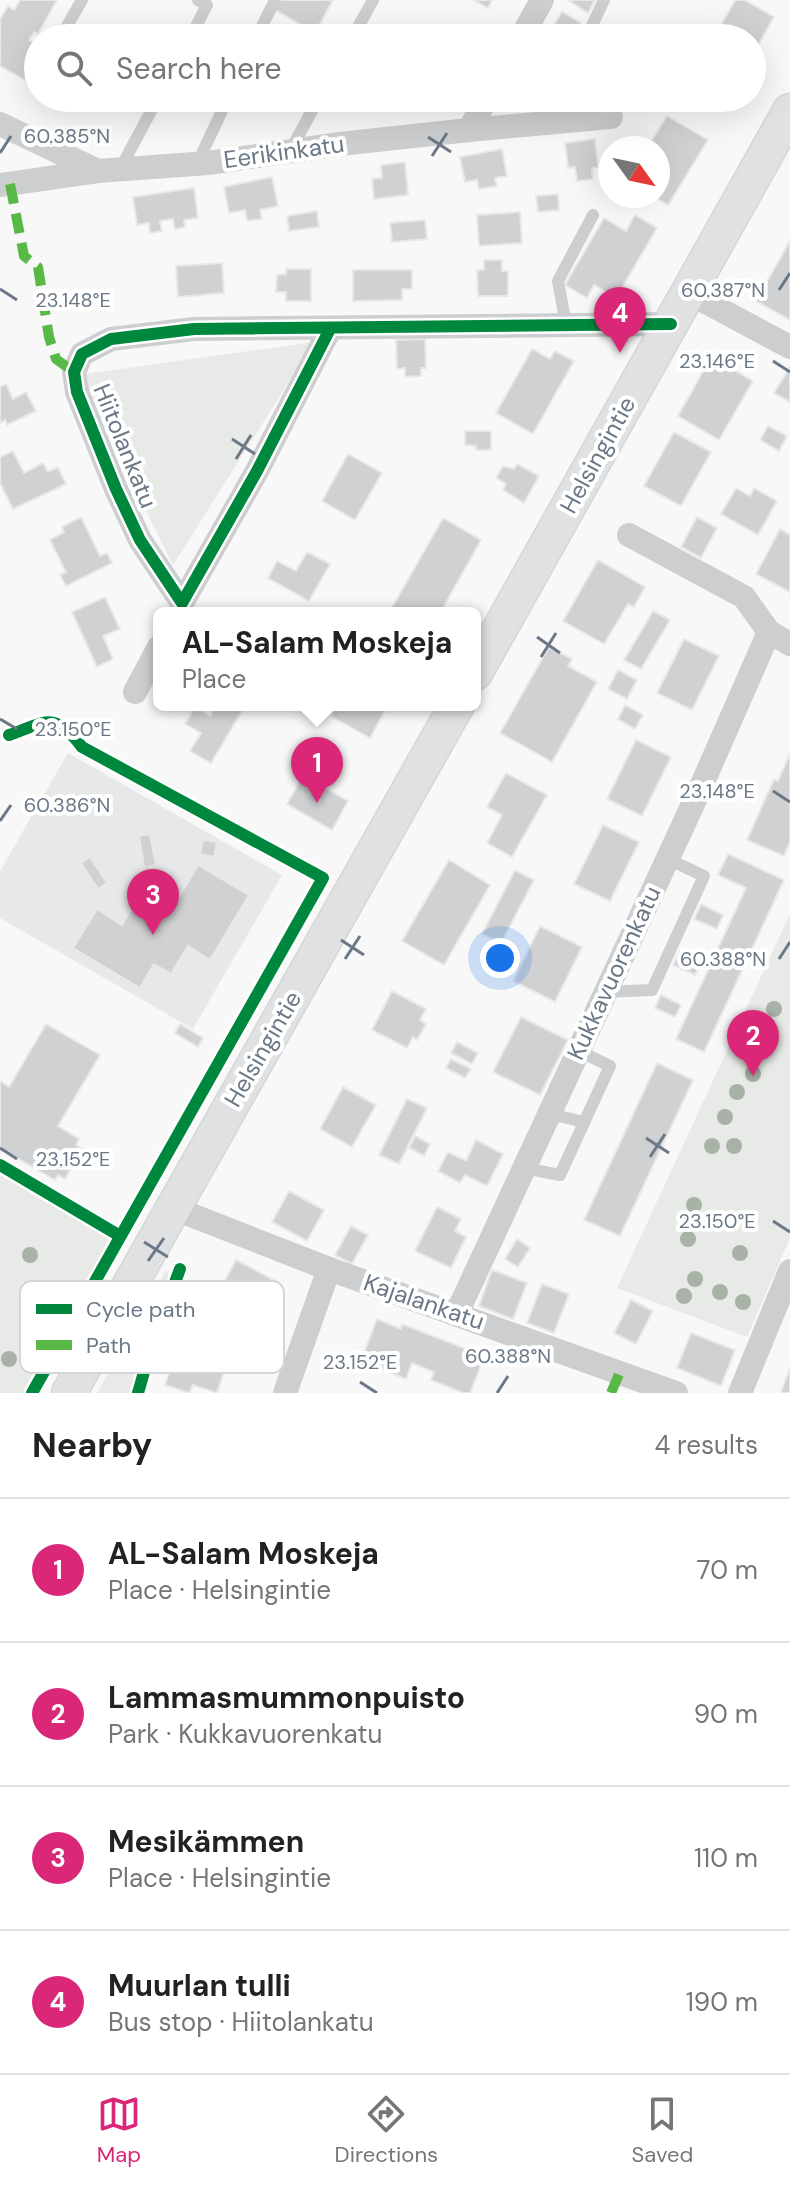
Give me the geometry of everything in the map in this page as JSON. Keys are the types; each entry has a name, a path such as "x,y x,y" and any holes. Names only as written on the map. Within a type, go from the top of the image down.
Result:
{"main road":[{"name":"Helsingintie","path":"481,662 789,116"},
{"name":"Helsingintie","path":"132,1281 454,711"},
{"name":"Helsingintie","path":"69,1393 80,1373"}],"street":[{"path":"529,24 542,0"},
{"path":"469,130 479,112"},
{"name":"Eerikinkatu","path":"0,185 469,130 565,112"},
{"name":"Eerikinkatu","path":"592,112 611,117"},
{"name":"Eerikinkatu","path":"0,124 109,170"},
{"path":"689,293 790,347"},
{"name":"Hiitolankatu","path":"178,607 140,540 77,392 74,372 82,354 111,339 194,329 671,324"},
{"name":"Hiitolankatu","path":"180,607 257,471 330,329"},
{"path":"629,535 744,597 779,638"},
{"name":"Kukkavuorenkatu","path":"457,1313 668,859 779,638"},
{"path":"135,692 153,658"},
{"name":"Kajalankatu","path":"173,1208 329,1269 676,1393"},
{"path":"285,1393 329,1269"},
{"path":"740,1393 790,1271"}],"lane":[{"path":"68,24 82,0"},
{"path":"197,24 207,5 198,0"},
{"path":"263,24 275,0"},
{"path":"360,24 373,0"},
{"path":"593,24 604,0"},
{"path":"109,170 148,112"},
{"path":"197,164 221,112"},
{"path":"290,151 311,112"},
{"path":"566,325 558,281 593,215"},
{"path":"606,992 652,990 704,876 668,859"},
{"path":"524,1168 560,1175 610,1066 579,1051"},
{"path":"550,1114 584,1122"}],"shaded area":[{"path":"314,342 173,565 78,375"},
{"path":"68,753 282,875 193,1029 0,918 0,871"},
{"path":"790,914 790,1238 747,1337 617,1288"},
{"path":"0,1171 114,1237 89,1281 20,1281 20,1373 37,1373 26,1393 0,1393"},
{"path":"166,1270 169,1281 160,1281"},
{"path":"108,1373 141,1373 135,1393 97,1393"}],"building":[{"path":"20,0 57,0 44,24 24,24 24,79 0,66 0,20 8,6 14,10"},
{"path":"279,0 333,0 320,24 300,24 274,9"},
{"path":"473,0 492,0 488,8"},
{"path":"568,0 595,0 588,13"},
{"path":"735,0 745,0 774,17 766,31 766,24 722,24"},
{"path":"562,12 581,23 580,24 555,24"},
{"path":"667,116 708,140 670,202 670,136 654,136"},
{"path":"595,139 598,167 592,168 593,179 577,181 575,167 568,168 565,143"},
{"path":"502,149 507,176 495,178 497,186 479,189 477,180 465,182 460,157"},
{"path":"405,162 408,195 374,199 372,179 382,178 381,165"},
{"path":"272,177 278,206 260,210 262,219 247,221 245,210 229,213 224,187"},
{"path":"194,188 198,218 184,220 185,227 175,229 173,219 160,221 162,231 150,233 149,223 137,225 133,197"},
{"path":"558,194 559,210 538,212 536,196"},
{"path":"317,211 319,227 289,231 287,216"},
{"path":"520,212 522,243 479,246 477,215"},
{"path":"635,215 657,228 616,298 594,285 587,298 565,285 604,218 626,231"},
{"path":"425,220 427,239 392,242 390,223"},
{"path":"790,241 790,320 756,301"},
{"path":"484,260 502,260 502,271 508,271 508,296 478,296 477,270 484,270"},
{"path":"222,263 224,293 178,297 176,266"},
{"path":"286,269 311,269 311,301 286,301 286,292 276,292 277,275 286,274"},
{"path":"353,270 412,270 412,289 402,289 402,300 353,301"},
{"path":"425,339 426,368 421,368 421,376 405,377 405,368 397,369 396,340"},
{"path":"532,349 550,359 555,351 574,361 533,434 496,413"},
{"path":"711,357 753,381 719,440 678,416"},
{"path":"790,367 790,402 774,393"},
{"path":"6,384 13,399 26,392 36,411 7,425 5,420 0,423 0,387"},
{"path":"768,426 787,436 779,451 760,440"},
{"path":"465,431 491,431 491,450 476,450 476,446 465,445"},
{"path":"674,432 711,452 681,506 644,486"},
{"path":"13,451 24,473 43,463 48,472 58,467 66,484 13,509 0,483 0,457"},
{"path":"348,454 382,473 355,520 322,501"},
{"path":"517,464 539,476 524,503 503,490 506,484 496,478 503,466 514,469"},
{"path":"736,488 750,496 754,488 777,501 758,535 721,514"},
{"path":"81,517 100,556 107,553 112,563 66,586 60,575 66,572 50,540 64,532 62,527"},
{"path":"697,517 717,528 701,558 681,547"},
{"path":"443,518 481,540 443,607 392,607"},
{"path":"780,529 790,535 790,592 756,574"},
{"path":"307,552 330,564 309,601 268,578 277,561 296,571"},
{"path":"598,560 645,587 634,607 628,604 604,644 563,621"},
{"path":"105,597 120,629 103,636 113,659 97,667 72,612"},
{"path":"653,611 670,620 641,669 624,660"},
{"path":"684,639 719,656 692,710 657,693"},
{"path":"549,647 572,659 568,666 597,682 552,762 500,733"},
{"path":"618,670 637,680 627,699 608,689"},
{"path":"625,705 643,715 635,729 618,719"},
{"path":"193,711 202,711 210,716 213,711 242,711 211,763 190,751 201,733 185,724"},
{"path":"334,711 385,711 370,738 331,716"},
{"path":"636,740 671,757 642,816 607,799"},
{"path":"790,754 790,842 784,856 747,840 774,779 778,781"},
{"path":"506,773 547,795 512,857 487,843 502,815 487,807"},
{"path":"303,776 348,801 332,830 287,804"},
{"path":"603,825 639,842 610,901 574,884"},
{"path":"150,834 156,865 144,867 139,836"},
{"path":"203,840 217,842 214,857 200,854"},
{"path":"728,854 784,880 704,1052 676,1039 746,888 718,875"},
{"path":"90,857 107,883 98,889 81,863"},
{"path":"449,860 490,885 444,965 402,941"},
{"path":"198,865 249,895 210,960 188,946 171,974 154,964 140,988 73,948 97,909 122,925 143,889 173,907"},
{"path":"515,870 534,880 501,943 482,934"},
{"path":"701,904 723,915 717,929 694,919"},
{"path":"540,926 582,947 555,1002 513,981"},
{"path":"680,951 702,961 695,975 673,965"},
{"path":"392,991 426,1009 420,1020 426,1024 417,1040 413,1037 407,1048 372,1030"},
{"path":"661,995 681,1005 675,1017 655,1008"},
{"path":"521,1017 568,1040 540,1095 493,1072"},
{"path":"46,1024 100,1055 58,1126 79,1139 76,1145 83,1149 65,1179 58,1175 55,1180 0,1148 0,1081 9,1087"},
{"path":"180,1024 203,1038 198,1047 175,1033"},
{"path":"457,1042 478,1053 472,1064 451,1053"},
{"path":"451,1059 471,1069 465,1078 446,1068"},
{"path":"657,1063 693,1080 620,1236 584,1220"},
{"path":"343,1087 376,1105 352,1147 320,1129"},
{"path":"407,1099 427,1108 399,1164 379,1155"},
{"path":"415,1136 430,1144 424,1156 409,1148"},
{"path":"476,1140 503,1154 487,1186 465,1175 460,1183 438,1171 448,1152 466,1161"},
{"path":"289,1191 324,1210 307,1241 272,1222"},
{"path":"437,1207 461,1219 455,1231 466,1237 451,1268 415,1251"},
{"path":"351,1226 368,1235 352,1264 335,1255"},
{"path":"517,1239 530,1248 518,1267 505,1259"},
{"path":"236,1260 275,1281 225,1281"},
{"path":"492,1270 527,1283 513,1319 479,1306"},
{"path":"542,1284 569,1294 554,1333 527,1323"},
{"path":"631,1300 653,1311 636,1344 614,1333"},
{"path":"377,1319 401,1329 402,1324 469,1350 466,1357 482,1363 470,1393 431,1380 434,1372 412,1363 406,1379 361,1361"},
{"path":"691,1333 735,1350 721,1386 677,1368"},
{"path":"790,1368 790,1393 782,1393 781,1392"},
{"path":"169,1373 223,1373 217,1393 193,1385 189,1393 165,1385"}],"marked path":[{"path":"10,184 24,256 38,267 49,337 56,359 74,372"},
{"path":"611,1393 620,1372"}],"cycle path":[{"path":"330,329 257,471 182,603 140,540 77,392 74,372 82,354 111,339 194,329 671,324"},
{"path":"9,735 42,723 57,724 82,747 323,878 95,1281"},
{"path":"0,1165 120,1236"},
{"path":"176,1281 180,1269"},
{"path":"32,1393 43,1373"},
{"path":"138,1393 144,1373"}],"place":[{"name":"Muurlan tulli","path":"620,353"},
{"name":"AL-Salam Moskeja","path":"317,803"},
{"name":"Mesikämmen","path":"153,935"},
{"name":"Lammasmummonpuisto","path":"753,1076"}]}
